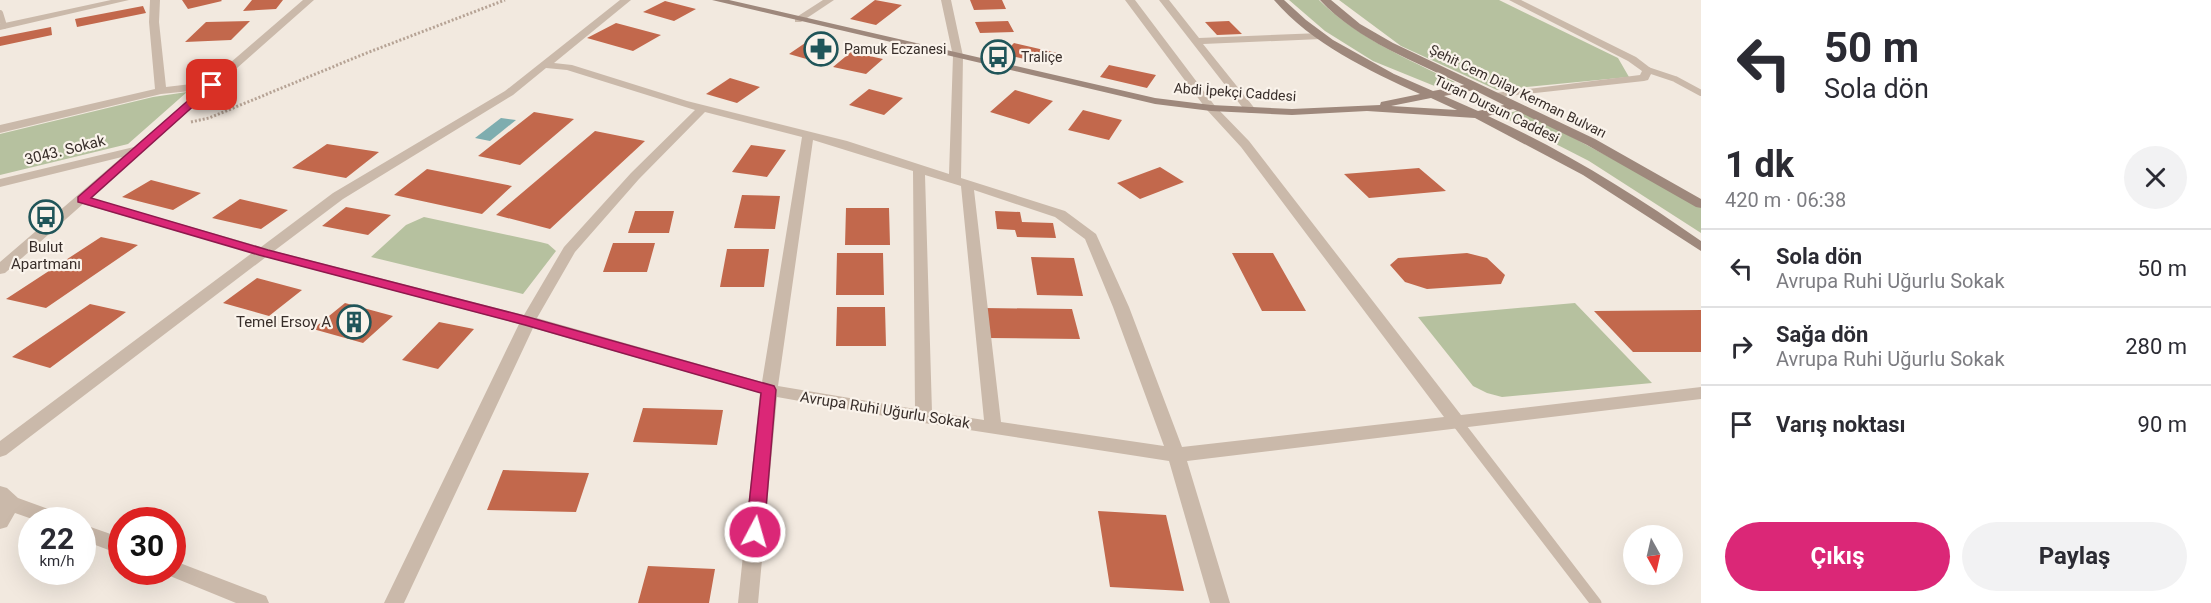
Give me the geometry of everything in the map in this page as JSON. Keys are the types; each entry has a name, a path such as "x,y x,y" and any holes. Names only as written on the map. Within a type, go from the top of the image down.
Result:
{"main road":[{"name":"Abdi İpekçi Caddesi","path":"717,0 1155,101 1211,108 1292,112 1367,108"},
{"name":"Turan Dursun Caddesi","path":"1279,0 1321,36 1382,70 1515,132 1611,185 1701,247"},
{"name":"Şehit Cem Dilay Kerman Bulvarı","path":"1325,0 1341,15 1374,37 1631,163 1701,204"},
{"path":"1382,70 1399,82 1403,88 1404,94 1398,102"},
{"path":"1367,108 1473,87"},
{"path":"1367,108 1478,115 1516,105"},
{"path":"1432,113 1515,132"}],"street":[{"path":"2,26 124,0"},
{"path":"155,0 154,22 161,91"},
{"path":"0,270 309,0"},
{"path":"0,450 338,196 509,93 626,0"},
{"path":"798,20 829,0"},
{"path":"946,0 958,57 961,183 993,427"},
{"path":"1130,0 1211,108 1245,144 1457,422"},
{"path":"1164,0 1250,110"},
{"path":"1495,96 1644,78 1648,70 1632,59 1514,0"},
{"path":"1197,41 1321,36"},
{"path":"542,65 568,67 703,108 808,135 1060,214 1092,237 1121,307 1176,455 1220,603"},
{"path":"0,129 161,91 212,85"},
{"path":"394,603 528,321 569,250 635,176 703,108"},
{"path":"748,603 769,390 808,135"},
{"name":"3043. Sokak","path":"0,183 139,149"},
{"path":"919,170 924,417"},
{"name":"Avrupa Ruhi Uğurlu Sokak","path":"82,200 263,252 528,321 769,390 924,417 1176,455 1701,393"},
{"path":"0,521 5,498 25,507"},
{"path":"186,574 256,602"}],"lane":[{"path":"0,13 2,26"},
{"path":"1648,70 1675,79 1701,93"},
{"path":"1457,422 1596,603"}],"path":[{"path":"161,129 209,118 364,54 505,0"}],"green space":[{"path":"1289,0 1319,0 1367,37 1455,82 1437,87 1373,61 1325,31"},
{"path":"1339,0 1499,0 1618,58 1629,77 1497,90 1401,46"},
{"path":"187,92 128,144 0,175 0,134 153,97"},
{"path":"1521,110 1701,208 1701,233 1589,161 1499,115"},
{"path":"424,217 548,244 556,251 523,294 371,257 406,225"},
{"path":"1575,303 1652,383 1502,397 1487,393 1473,386 1418,317"}],"water":[{"path":"501,118 516,120 490,141 475,138"}],"building":[{"path":"182,0 221,0 222,1 188,9"},
{"path":"252,0 283,0 276,9 243,11"},
{"path":"875,0 902,5 876,25 850,19"},
{"path":"970,0 1002,0 1006,9 974,10"},
{"path":"665,1 696,9 674,21 643,12"},
{"path":"143,6 146,13 77,27 75,19"},
{"path":"250,21 231,40 185,42 206,22"},
{"path":"1008,21 1014,32 980,33 975,22"},
{"path":"1229,21 1242,34 1217,35 1205,22"},
{"path":"616,23 661,35 633,51 587,38"},
{"path":"51,27 52,35 0,46 0,37"},
{"path":"808,41 836,49 817,62 789,54"},
{"path":"1014,43 1057,53 1046,64 1003,54"},
{"path":"851,52 883,59 866,74 833,67"},
{"path":"1109,65 1156,75 1147,88 1100,77"},
{"path":"730,78 760,87 737,103 706,94"},
{"path":"869,89 903,98 884,115 849,105"},
{"path":"1015,90 1053,101 1029,124 990,112"},
{"path":"1083,110 1122,120 1109,140 1068,130"},
{"path":"534,112 574,119 520,165 478,156"},
{"path":"595,131 645,141 550,229 496,215"},
{"path":"327,144 379,152 346,178 292,168"},
{"path":"751,145 786,150 767,177 732,172"},
{"path":"1160,167 1184,182 1140,199 1117,183"},
{"path":"1419,168 1446,191 1369,198 1344,174"},
{"path":"427,169 512,186 482,214 394,195"},
{"path":"151,180 201,193 173,210 122,197"},
{"path":"742,195 780,196 775,229 734,228"},
{"path":"240,199 288,210 261,229 212,218"},
{"path":"346,207 391,215 368,235 322,226"},
{"path":"846,208 889,208 890,245 845,245"},
{"path":"635,211 674,211 669,233 628,233"},
{"path":"995,211 1020,212 1022,222 1053,223 1056,238 1017,237 1015,230 997,229"},
{"path":"101,237 138,245 46,308 6,299"},
{"path":"613,243 655,243 647,272 603,272"},
{"path":"727,249 769,249 764,287 720,287"},
{"path":"837,253 883,253 884,295 836,295"},
{"path":"1232,253 1273,253 1306,311 1262,311"},
{"path":"1467,253 1487,258 1505,275 1501,284 1427,289 1405,282 1390,265 1398,258"},
{"path":"1031,257 1074,258 1083,296 1037,295"},
{"path":"257,278 302,290 269,316 223,303"},
{"name":"Temel Ersoy A","path":"345,303 393,316 363,343 313,329"},
{"path":"90,304 126,312 50,368 12,357"},
{"path":"837,307 885,307 886,346 836,346"},
{"path":"983,308 1072,309 1080,339 988,338"},
{"path":"1701,310 1701,352 1633,352 1594,311"},
{"path":"439,322 474,329 438,369 402,360"},
{"path":"643,408 723,410 717,445 633,442"},
{"path":"503,470 589,473 576,512 487,510"},
{"path":"1098,511 1166,515 1184,591 1110,587"},
{"path":"648,566 715,569 709,603 638,603"}],"place":[{"name":"Pamuk Eczanesi","path":"821,49"},
{"name":"Traliçe","path":"998,57"},
{"name":"Bulut Apartmanı","path":"46,217"},
{"name":"Temel Ersoy A","path":"354,322"}],"route":[{"path":"212,85 82,200 263,252 528,321 769,390 755,532"}]}
